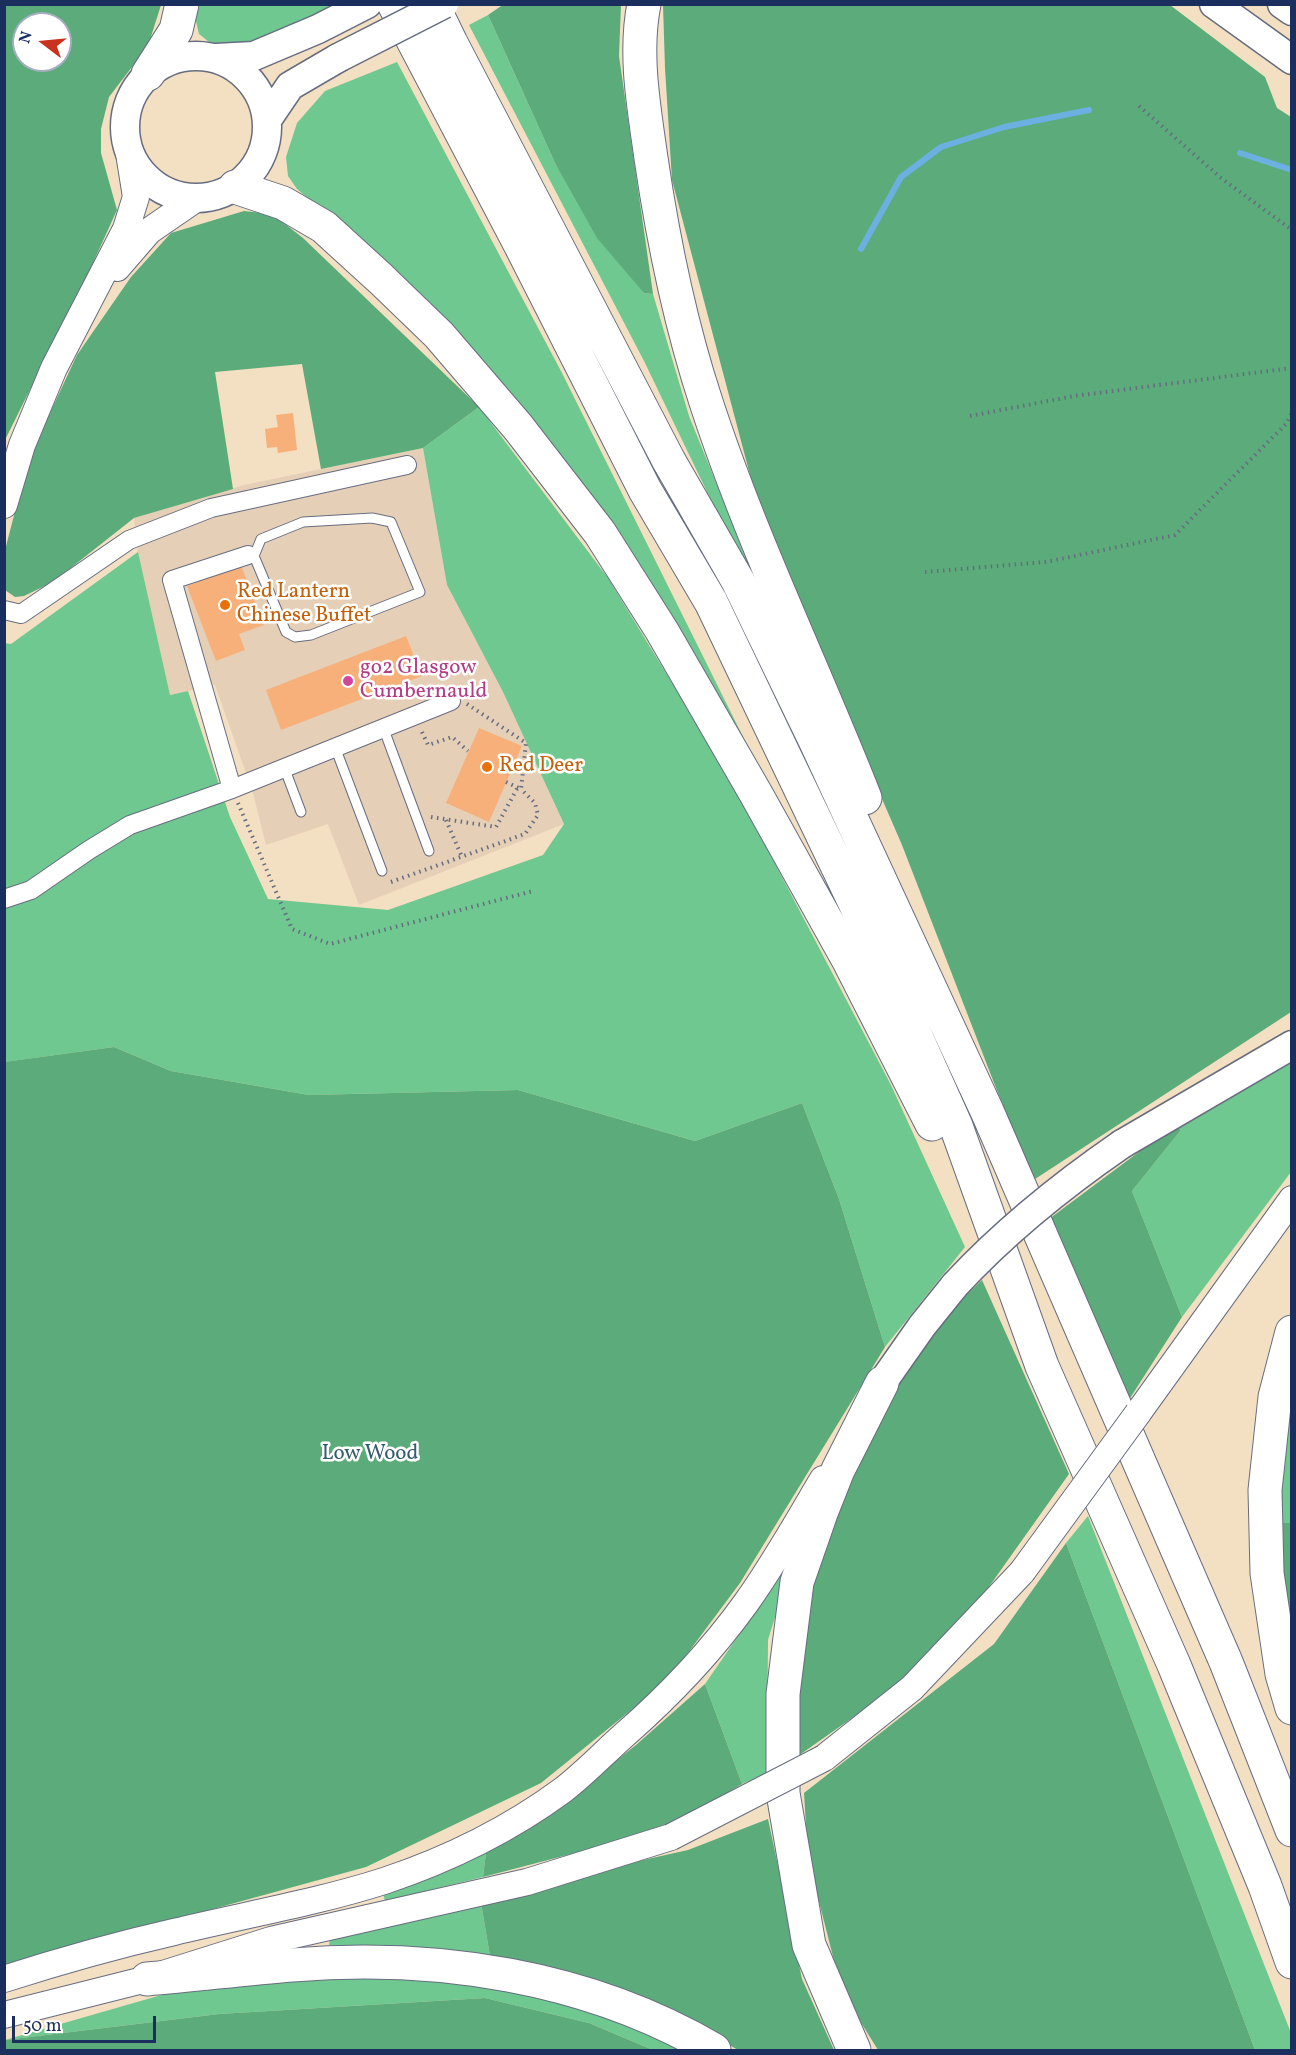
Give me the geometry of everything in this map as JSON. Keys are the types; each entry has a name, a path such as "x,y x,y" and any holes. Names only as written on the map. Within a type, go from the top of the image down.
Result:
{"highway":[{"path":"148,74 176,30 182,4"},
{"path":"394,4 645,490 711,602 791,768 875,945 956,1126 1042,1366"},
{"path":"432,4 669,461 738,581 835,781 987,1111 1226,1662 1292,1830"},
{"path":"644,4 640,23 642,93 655,183 677,300 705,402 759,544 835,722 987,1111"},
{"path":"235,187 283,203 324,227 446,343 518,427 600,533 662,631 849,961 933,1126 1174,1665 1265,1886 1292,1962"},
{"path":"1292,1332 1275,1397 1265,1490 1267,1573 1282,1674 1292,1708"},
{"path":"854,2050 809,1945 783,1793 783,1694 797,1582 838,1470 882,1383"},
{"path":"147,1979 293,1964 409,1963 481,1969 595,1997 665,2025 714,2050"}],"main road":[{"path":"4,505 22,445 54,368 126,229 136,197 125,128 128,108 136,90 148,74 168,62 192,56 216,58 254,56 318,30 367,4"},
{"path":"267,120 290,86 338,58 444,4"},
{"path":"1214,4 1292,60"},
{"path":"1282,4 1292,11"},
{"path":"128,147 138,168 154,184 174,195 197,198 217,195 235,187 250,174 260,158 266,140 267,120 262,100 251,81 235,67 216,58"},
{"path":"93,296 149,231 197,198"},
{"path":"1227,1083 1292,1037"},
{"path":"4,1980 122,1945 324,1898 383,1881 450,1855 488,1836 564,1789 646,1716 694,1669 718,1639 776,1557 882,1383 922,1326 979,1259 1041,1203 1122,1144 1292,1046"},
{"path":"4,2015 147,1979 271,1940 527,1882 671,1837 824,1758 912,1688 1022,1572 1292,1199"}],"street":[{"path":"4,610 21,614 129,540 211,507 407,465"},
{"path":"232,789 172,580 251,556"},
{"path":"4,899 31,890 130,825 232,789 451,701"}],"lane":[{"path":"372,518 391,522 420,592 311,635 296,637 286,632 251,556 261,539 303,522 372,518"},
{"path":"383,727 429,851"},
{"path":"335,747 382,871"},
{"path":"284,767 301,812"}],"path":[{"path":"1139,106 1221,178 1292,230"},
{"path":"970,416 1074,396 1292,368"},
{"path":"925,572 1046,562 1175,535 1287,423 1292,411"},
{"path":"415,814 496,827 519,788 526,743 459,698 451,701"},
{"path":"415,715 428,745 452,737 468,751"},
{"path":"382,871 385,885 525,834 538,815 535,803 519,788 506,782"},
{"path":"232,789 292,929 330,944 533,891"},
{"path":"446,820 462,857"}],"shaded area":[{"path":"423,448 447,585 503,692 564,824 359,905 328,824 266,845 253,793 215,685 170,695 139,563 134,518 244,485"}],"green space":[{"path":"504,4 621,5 619,56 653,294 644,293 597,238 555,163 488,15"},
{"path":"5,5 161,5 148,46 109,97 101,129 101,153 117,210 5,440"},
{"path":"196,5 339,5 294,28 237,47 209,42 199,34 195,17"},
{"path":"663,5 1170,5 1265,77 1277,108 1291,117 1291,1012 1032,1181 902,845 763,524 672,180"},
{"path":"488,15 555,163 644,293 653,294 689,416 754,576 749,579 644,361 469,25"},
{"path":"397,62 562,373 773,797 651,601 374,255 297,189 288,176 286,157 297,123 325,91"},
{"path":"244,211 272,214 303,238 479,407 423,448 321,469 302,364 215,372 233,489 134,518 53,582 24,596 15,597 5,590 5,550 29,458 77,355 131,277 171,233"},
{"path":"479,407 608,578 730,778 891,1085 965,1247 885,1347 839,1199 802,1103 695,1141 518,1090 309,1095 171,1071 114,1047 5,1062 4,643 11,644 138,552 170,695 188,691 230,817 268,899 388,910 543,855 564,824 503,692 447,585 423,448"},
{"name":"Low Wood","path":"114,1047 171,1071 309,1095 518,1090 695,1141 802,1103 839,1199 885,1347 740,1583 667,1681 541,1783 366,1867 5,1966 4,1062"},
{"path":"1291,1059 1291,1172 1182,1317 1132,1191 1181,1130 1175,1125"},
{"path":"1175,1125 1181,1130 1132,1191 1182,1317 1125,1406 1049,1219"},
{"path":"982,1280 1069,1474 981,1598 889,1692 798,1756 798,1657 818,1554 891,1389 957,1304"},
{"path":"1291,1372 1291,1523 1275,1523"},
{"path":"1088,1516 1291,2033 1291,2050 1255,2050 1066,1543"},
{"path":"1275,1523 1291,1523 1291,1663"},
{"path":"1066,1543 1255,2050 878,2050 842,1992 808,1858 804,1793 994,1644"},
{"path":"794,1555 768,1640 767,1773 742,1784 705,1684"},
{"path":"705,1684 742,1784 685,1818 590,1849 483,1877 487,1845 546,1816 636,1745"},
{"path":"768,1819 802,1979 834,2050 738,2050 681,2017 490,1956 481,1903 603,1869 688,1850"},
{"path":"487,1845 483,1877 385,1901 383,1893"},
{"path":"481,1903 490,1956 329,1945 330,1937"},
{"path":"417,1970 538,1994 636,2026 679,2050 653,2050 589,2023 485,1998 219,2014 5,2040 210,1981"},
{"path":"485,1998 589,2023 653,2050 5,2050 5,2040 219,2014"}],"building":[{"path":"293,413 297,450 278,453 277,447 267,448 265,429 278,427 276,415"},
{"name":"Red Lantern Chinese Buffet","path":"241,565 264,625 239,634 245,650 216,661 187,586"},
{"name":"go2 Glasgow Cumbernauld","path":"406,636 422,676 281,730 266,690"},
{"name":"Red Deer","path":"479,728 522,746 489,822 446,803"}],"waterway":[{"path":"861,249 901,177 941,147 1004,127 1089,110"},
{"path":"1240,153 1292,170"}],"place":[{"name":"Red Lantern Chinese Buffet","path":"225,605"},
{"name":"go2 Glasgow Cumbernauld","path":"348,681"},
{"name":"Red Deer","path":"487,767"}]}
